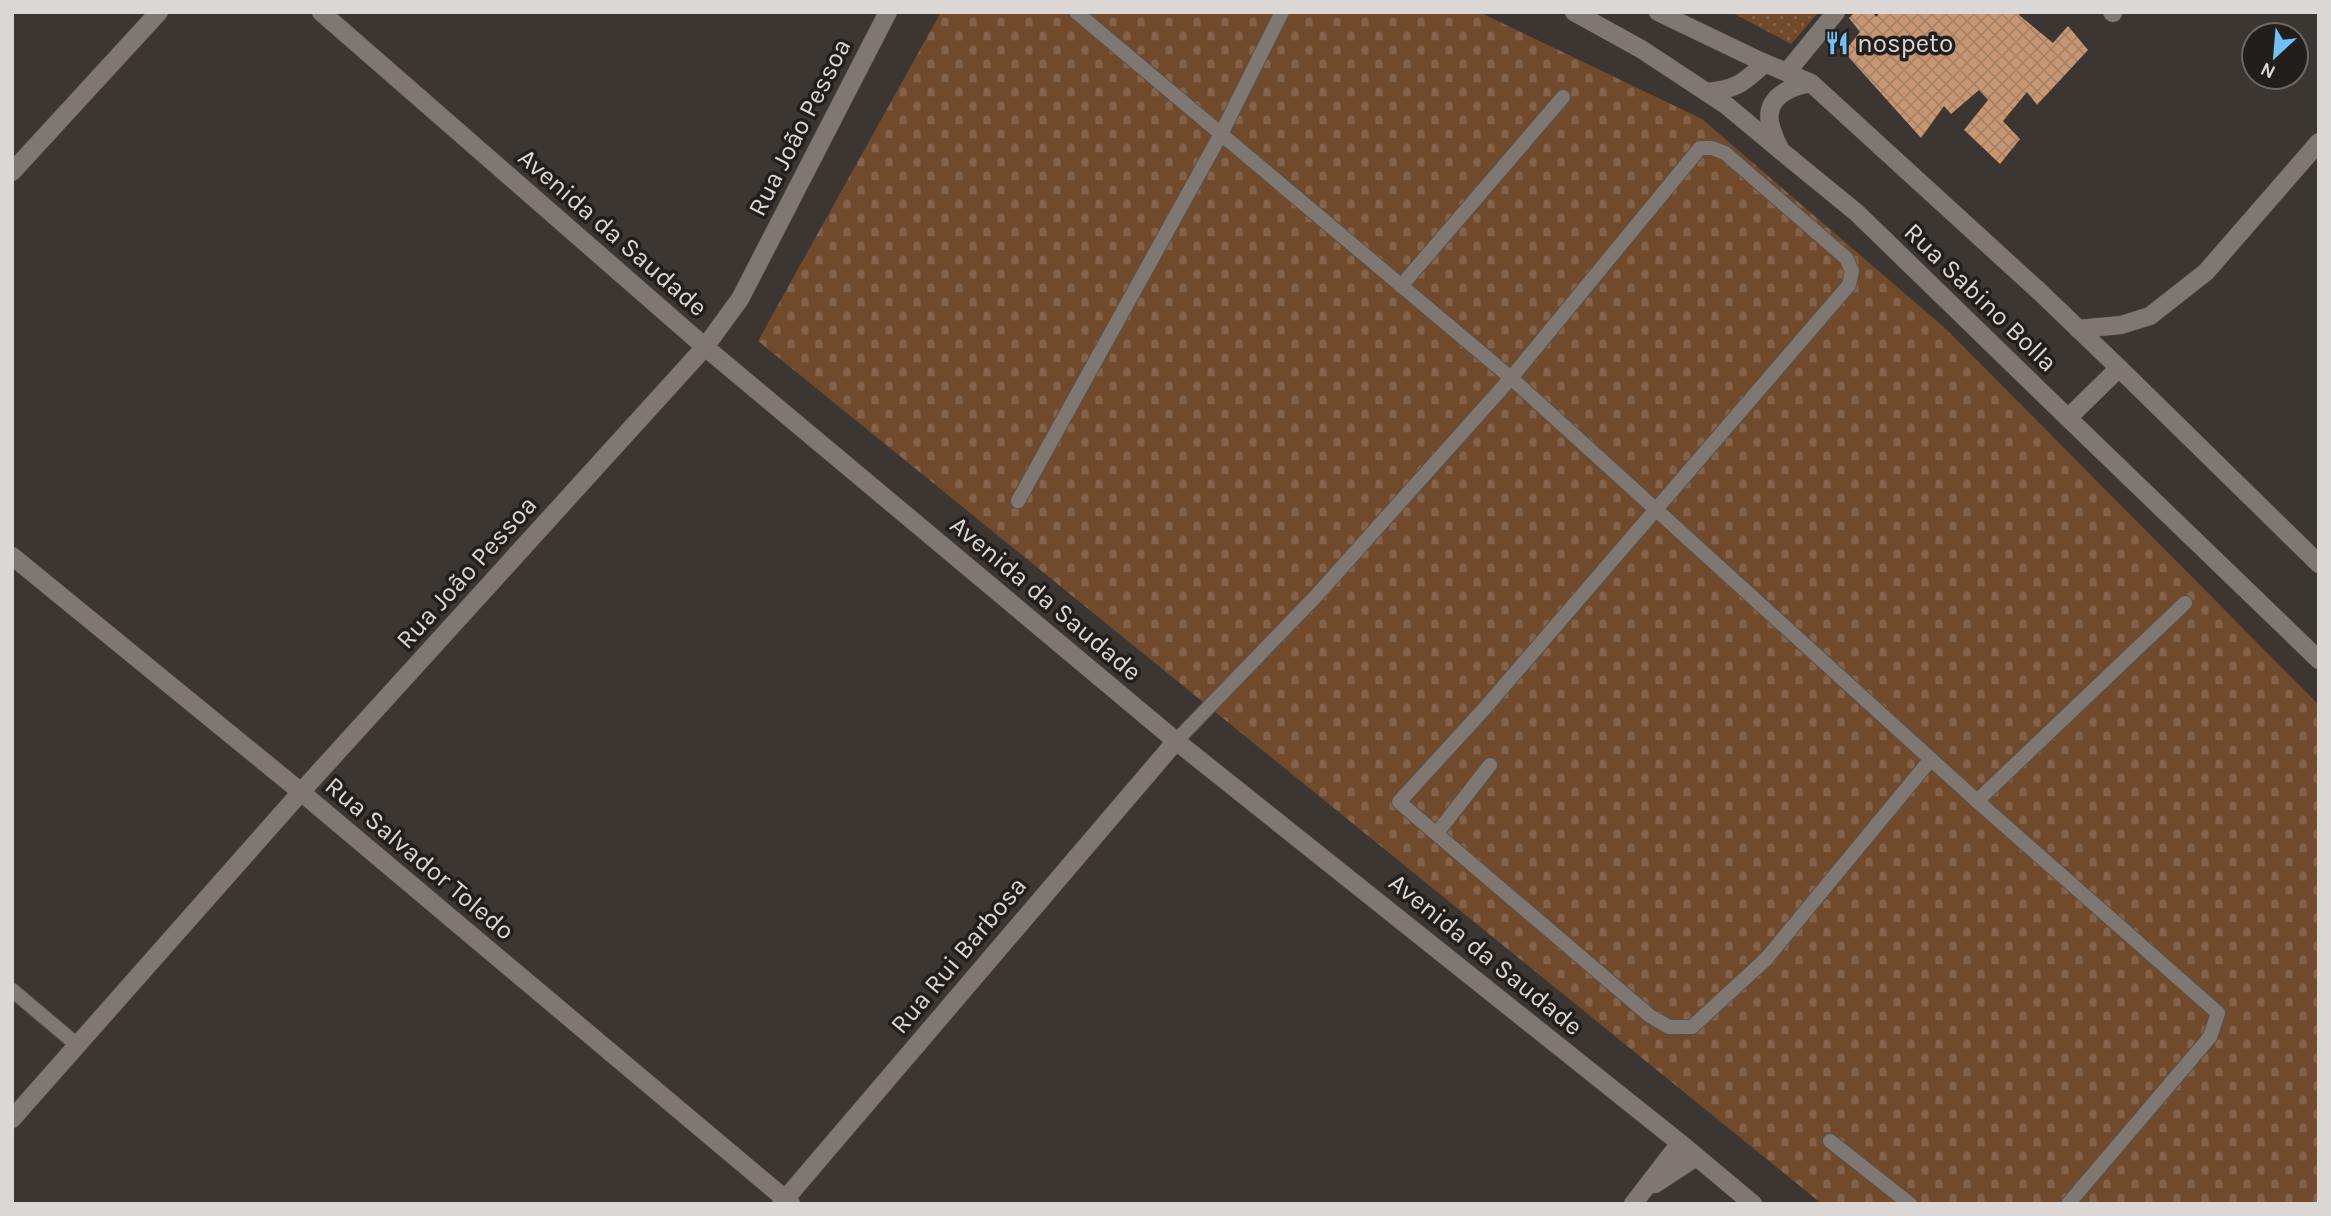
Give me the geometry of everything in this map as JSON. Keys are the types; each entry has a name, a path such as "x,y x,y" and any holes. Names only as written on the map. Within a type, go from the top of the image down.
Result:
{"street":[{"path":"12,172 159,12"},
{"name":"Avenida da Saudade","path":"321,12 705,347 1176,741 1753,1204"},
{"name":"Rua João Pessoa","path":"12,1119 301,792 705,347 740,299 888,12"},
{"name":"Rua Sabino Bolla","path":"1574,12 1641,49 1726,106 1857,213 2319,660"},
{"name":"Rua Sabino Bolla","path":"1658,12 1811,83 2078,329 2319,564"},
{"path":"1787,72 1836,12"},
{"path":"1706,92 1730,90 1749,78 1765,63"},
{"path":"1780,149 1770,123 1770,110 1780,94 1792,86 1811,83"},
{"path":"2078,329 2121,326 2150,316 2206,272 2319,142"},
{"path":"2068,418 2119,369"},
{"name":"Rua Salvador Toledo","path":"12,556 301,792 786,1202"},
{"name":"Rua Rui Barbosa","path":"786,1202 1176,741"},
{"path":"1638,1198 1680,1143"},
{"path":"1638,1198 1696,1157"}],"lane":[{"path":"1076,12 1511,378 1977,801 2218,1013 2210,1037 2068,1204"},
{"path":"1018,502 1221,134 1282,12"},
{"path":"1401,286 1563,97"},
{"path":"1176,741 1317,596 1511,378 1700,148 1712,148 1725,153 1846,258 1852,271 1849,285 1485,708 1399,802 1650,1017 1669,1027 1692,1027 1766,959 1931,759"},
{"path":"1977,801 2185,603"},
{"path":"1437,833 1490,765"},
{"path":"12,990 76,1044"},
{"path":"1830,1141 1910,1204"}],"green space":[{"path":"941,12 1479,12 1702,119 1946,329 2319,705 2319,1204 1822,1204 758,341"},
{"path":"1731,12 1819,12 1791,44"}],"building":[{"path":"1855,12 1873,12 1876,17 1880,12 2019,12 2019,15 2053,43 2068,26 2088,50 2037,105 2027,92 2003,121 2020,139 2000,164 1964,130 1988,100 1979,90 1951,114 1944,106 1921,138 1844,52 1860,32 1849,18"}],"place":[{"name":"nospeto","path":"1837,43"}]}
